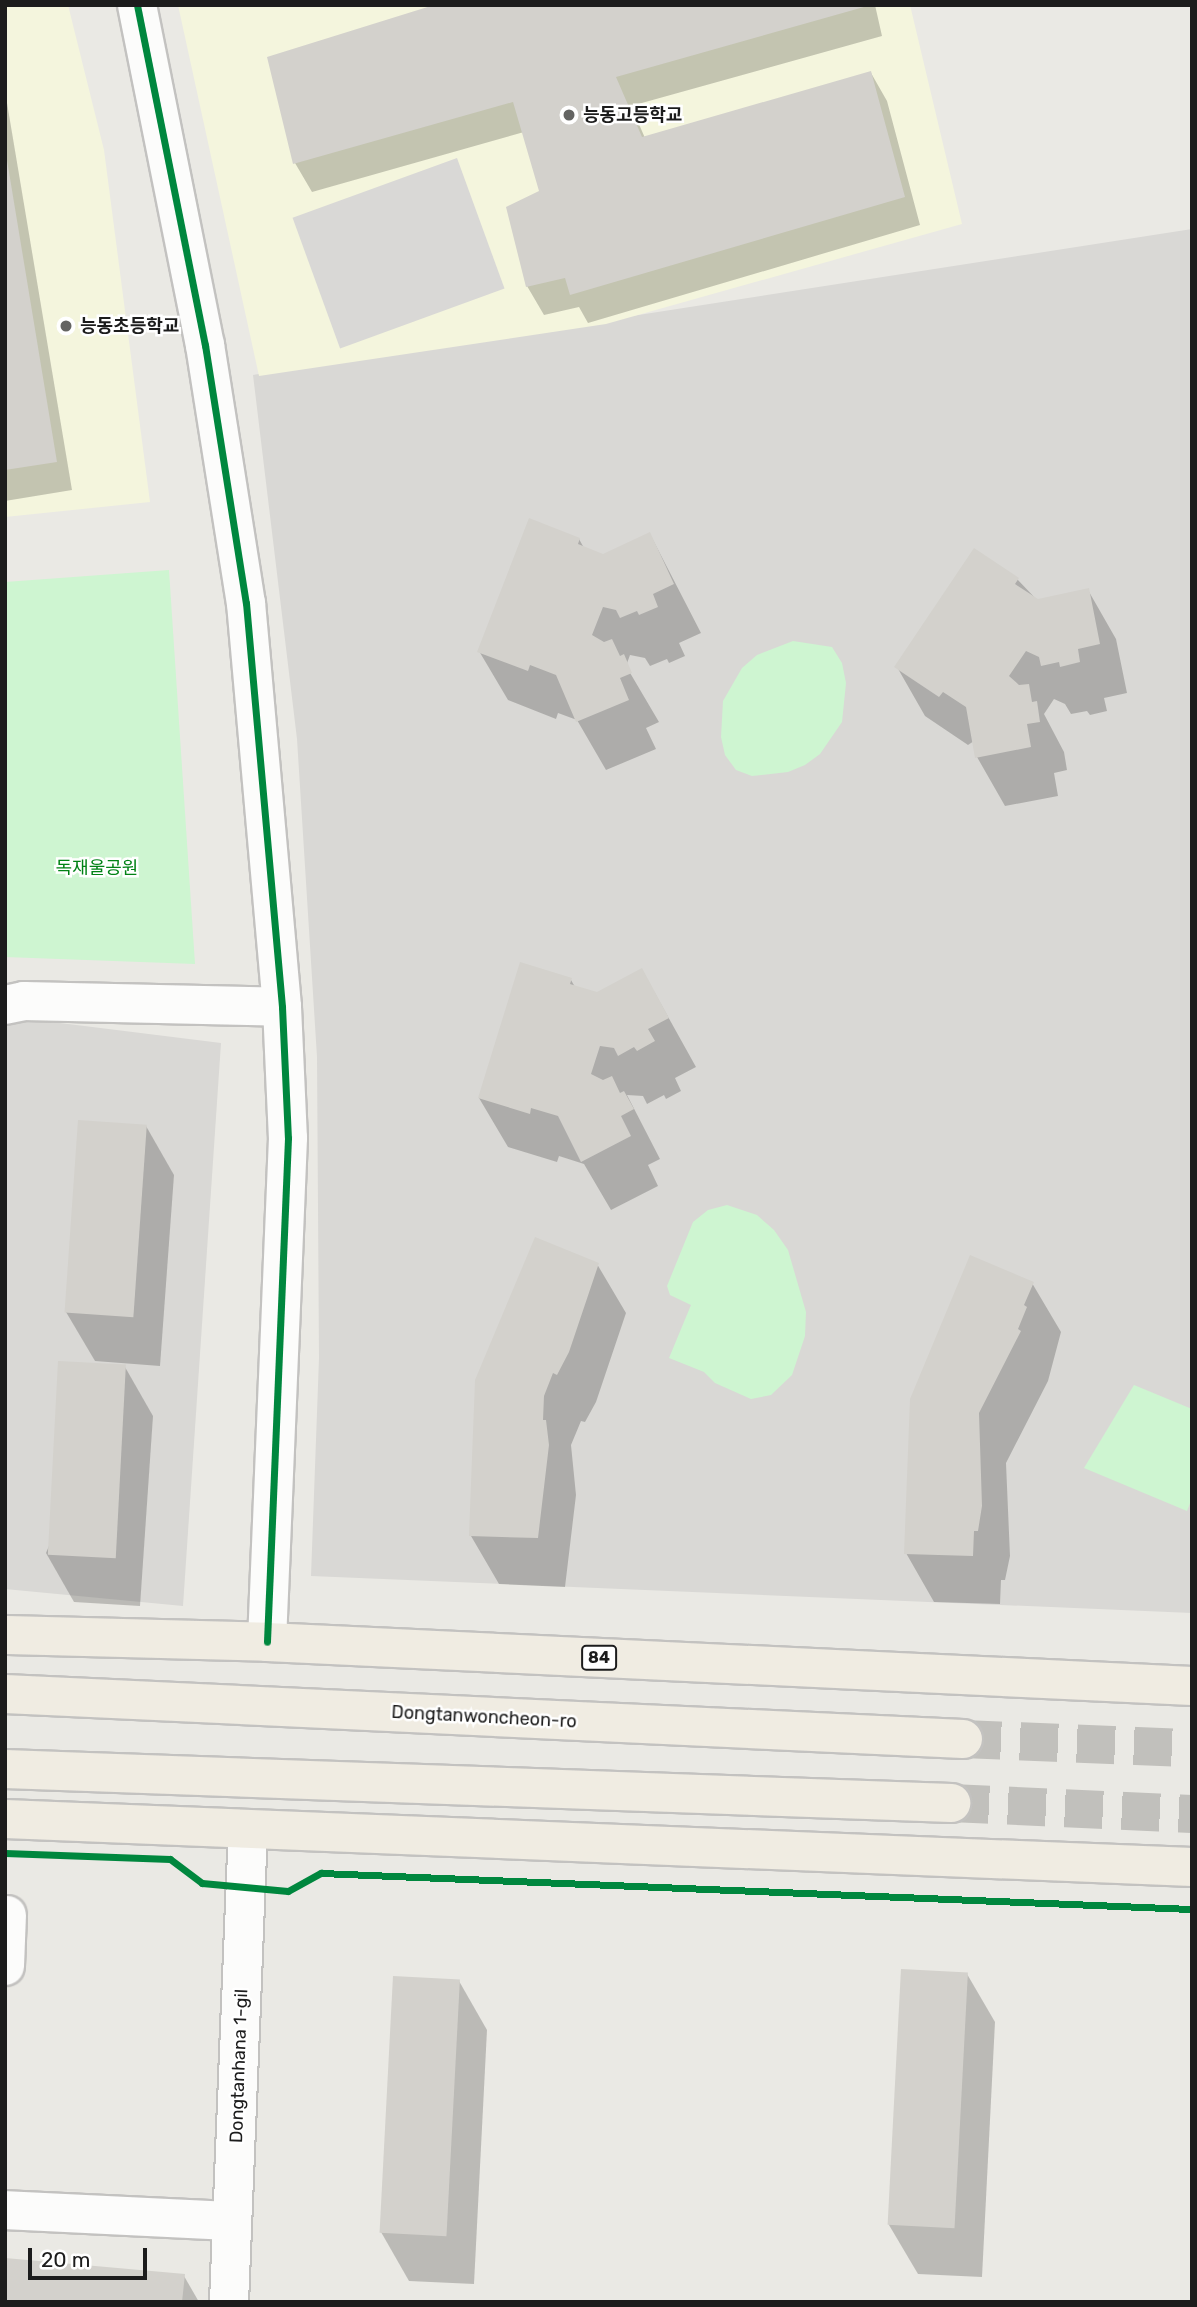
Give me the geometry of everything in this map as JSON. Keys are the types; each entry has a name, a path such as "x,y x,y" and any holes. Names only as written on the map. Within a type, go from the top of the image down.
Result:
{"main road":[{"name":"84","path":"5,1635 267,1642 1192,1686"},
{"name":"Dongtanwoncheon-ro","path":"5,1694 963,1739"},
{"path":"5,1769 951,1802"},
{"path":"5,1819 248,1831 1192,1867"}],"street":[{"path":"137,5 205,345 246,603 282,1007 288,1138 267,1642"},
{"path":"5,1005 24,1001 282,1007"},
{"name":"Dongtanhana 1-gil","path":"229,2302 248,1831"},
{"path":"5,1966 7,1915"},
{"path":"5,2210 232,2221"}],"shaded area":[{"name":"능동초등학교","path":"5,5 68,5 104,150 150,502 5,517"},
{"name":"능동고등학교","path":"178,5 910,5 962,224 606,324 259,376"},
{"path":"457,158 505,289 340,348 293,218"},
{"path":"1192,229 1192,1613 311,1576 319,1358 317,1057 297,739 253,375"},
{"path":"20,1018 221,1043 183,1606 5,1589 5,1022"}],"green space":[{"name":"독재울공원","path":"169,570 195,964 5,957 5,582"},
{"path":"793,641 832,647 842,663 846,683 842,722 820,754 805,765 788,772 752,776 736,770 725,755 721,737 723,701 742,668 757,655"},
{"path":"727,1205 757,1215 774,1230 788,1250 806,1312 805,1336 792,1375 771,1395 751,1399 715,1383 704,1372 669,1358 691,1305 670,1295 667,1286 693,1222 708,1210"},
{"path":"1134,1385 1192,1409 1192,1498 1187,1511 1084,1468"}],"building":[{"name":"능동고등학교","path":"434,5 871,5 616,77 642,137 871,71 905,197 570,295 565,278 526,287 506,207 539,191 513,102 293,164 267,57"},
{"name":"능동초등학교","path":"5,148 57,462 5,470"},
{"path":"529,518 580,538 578,544 603,554 650,532 674,584 653,594 658,607 639,615 637,611 620,618 616,610 603,607 592,635 604,642 612,639 620,656 624,654 632,673 620,678 629,700 576,722 556,675 530,665 528,671 477,652"},
{"path":"974,548 1019,578 1015,584 1038,599 1089,588 1100,644 1078,649 1080,662 1060,667 1059,662 1041,666 1039,657 1026,651 1009,676 1019,685 1029,684 1032,702 1037,701 1040,722 1027,724 1031,747 975,758 966,707 943,692 939,697 894,667"},
{"path":"520,962 572,978 570,984 597,992 642,968 669,1018 648,1029 655,1041 637,1051 634,1047 618,1056 614,1048 600,1046 591,1074 603,1080 612,1076 620,1093 624,1091 634,1109 621,1116 631,1136 581,1162 558,1116 531,1108 530,1114 478,1098"},
{"path":"78,1120 147,1125 133,1317 65,1313"},
{"path":"535,1237 599,1263 569,1352 557,1375 553,1373 544,1396 543,1420 546,1420 549,1445 538,1538 469,1536 475,1380"},
{"path":"970,1255 1034,1282 1024,1305 1027,1307 1018,1329 1021,1331 979,1413 982,1506 978,1531 974,1531 973,1556 904,1554 910,1399"},
{"path":"58,1361 126,1365 116,1558 48,1555"},
{"path":"901,1969 968,1973 955,2228 888,2225"},
{"path":"393,1976 460,1980 446,2236 380,2233"},
{"path":"5,2258 185,2274 182,2302 5,2302"}],"tunnel":[{"path":"963,1739 1192,1748"},
{"path":"951,1803 1192,1814"}],"cycle path":[{"path":"137,5 205,345 246,603 282,1007 288,1138 267,1642"},
{"path":"5,1853 170,1859 202,1883 288,1891 321,1873 1192,1909"}],"place":[{"name":"능동고등학교","path":"569,115"},
{"name":"능동초등학교","path":"66,326"}]}
